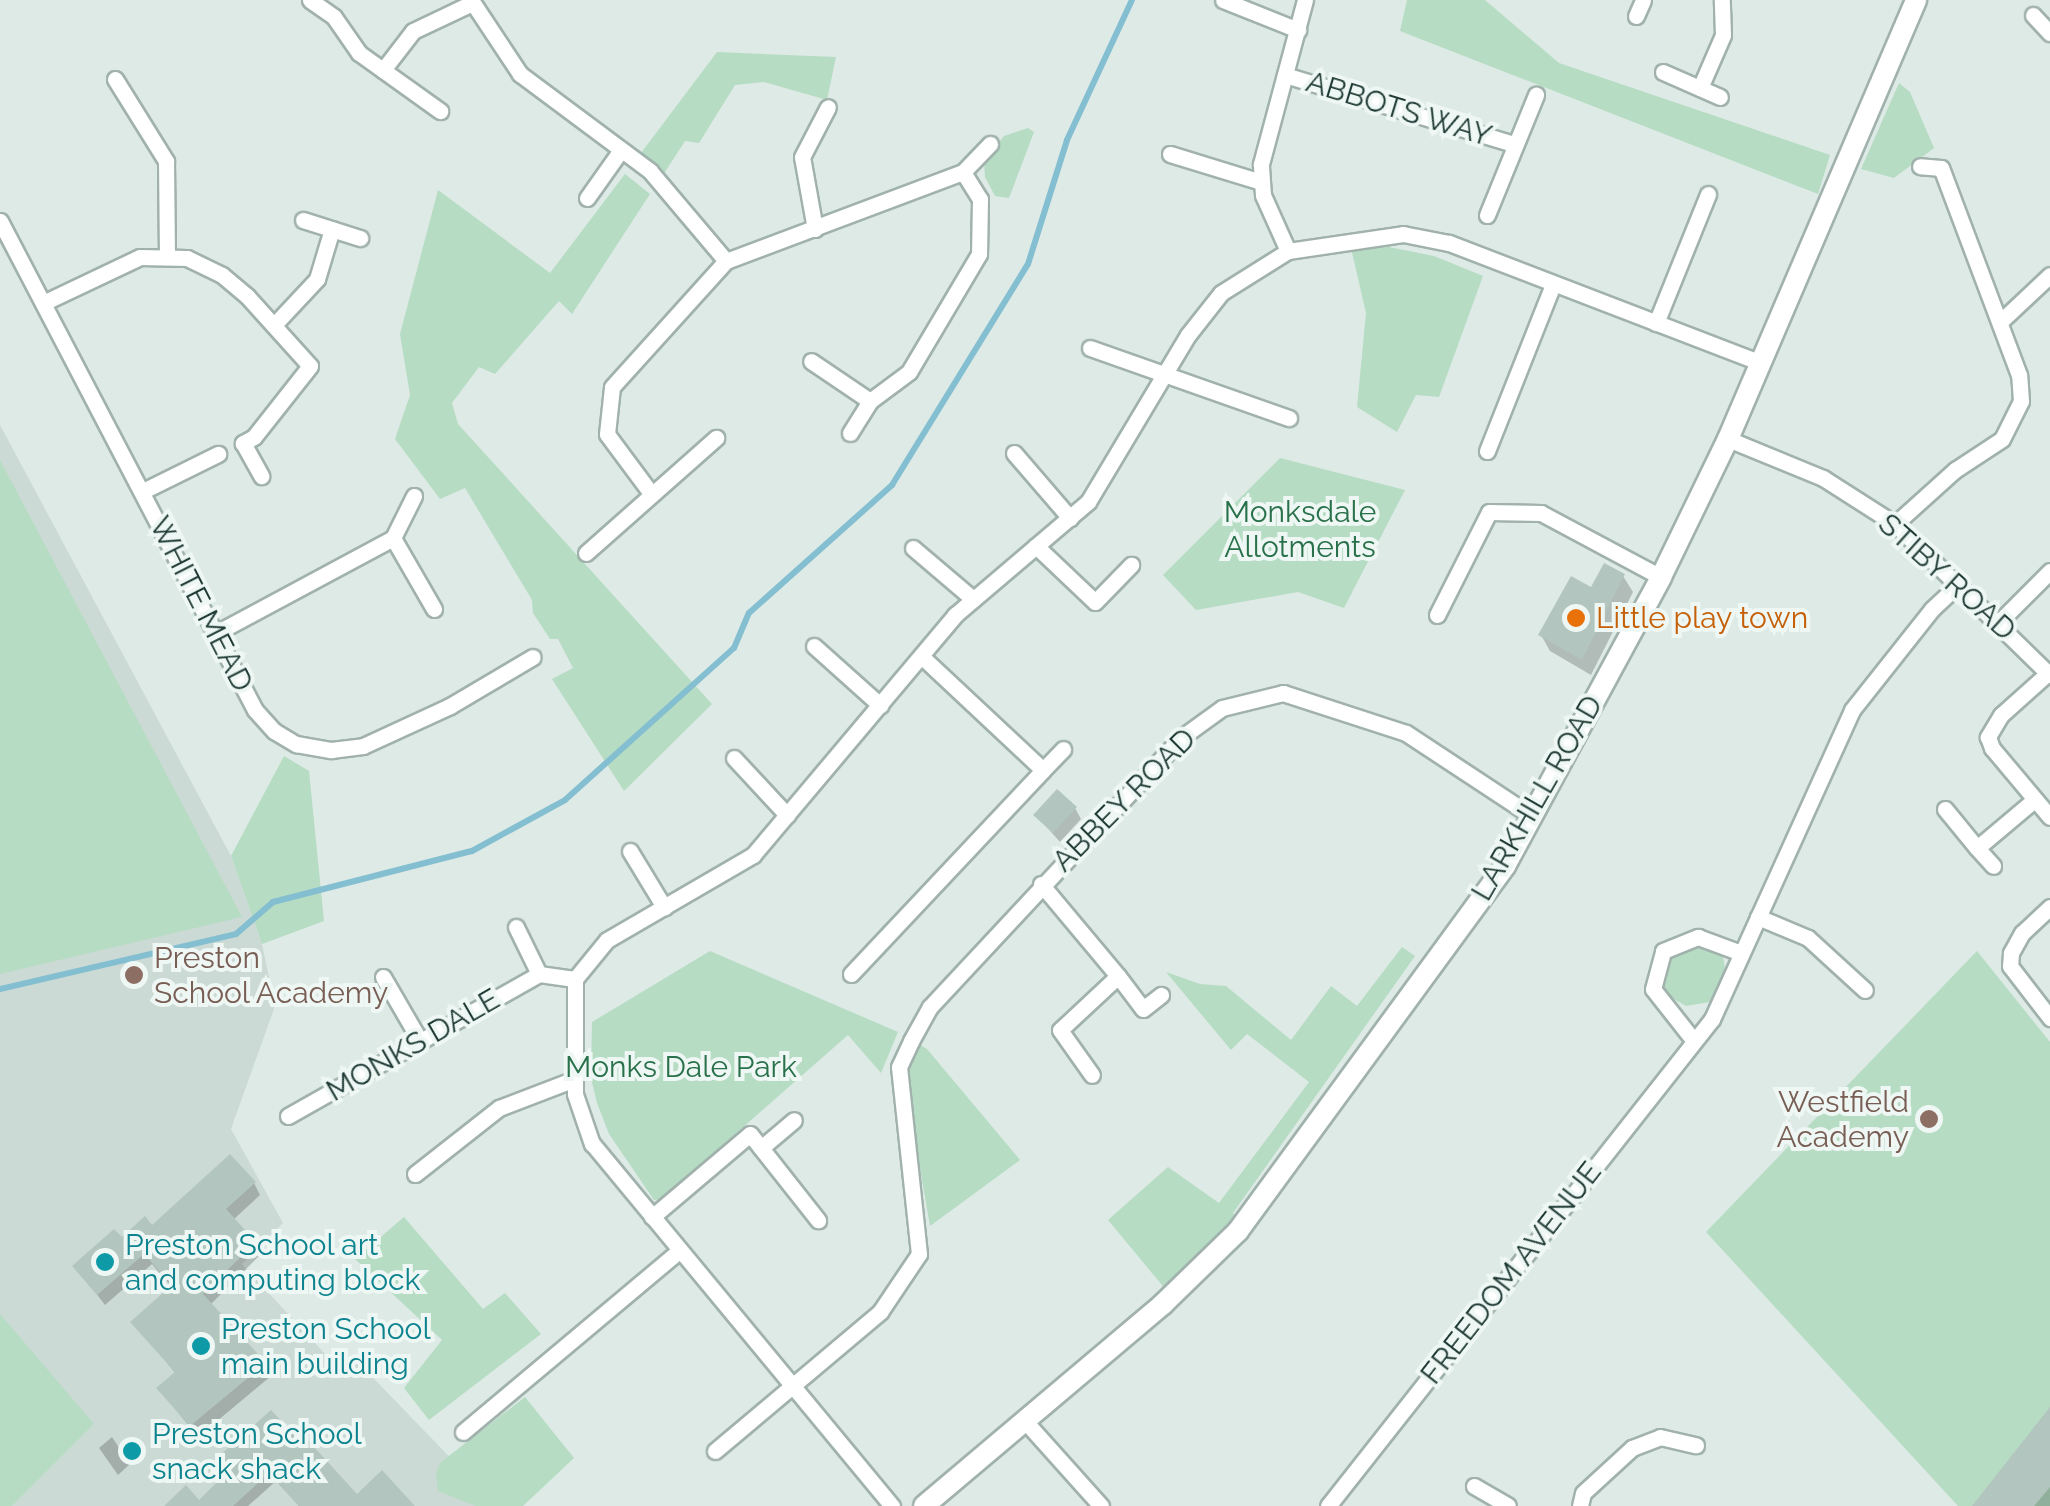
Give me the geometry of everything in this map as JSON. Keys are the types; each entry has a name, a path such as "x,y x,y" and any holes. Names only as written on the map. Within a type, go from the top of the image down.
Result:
{"street":[{"path":"310,0 334,18 359,54 440,111"},
{"path":"1224,0 1298,30"},
{"name":"ABBOTS WAY","path":"1260,182 1261,164 1305,0"},
{"path":"1636,16 1642,0"},
{"path":"1700,88 1723,35 1722,0"},
{"name":"LARKHILL ROAD","path":"924,1506 1171,1296 1238,1230 1505,866 1661,577 1728,439 1916,0"},
{"path":"383,70 412,31 471,1 520,74 650,171 726,260"},
{"path":"2032,15 2050,33"},
{"path":"1664,72 1720,96"},
{"name":"ABBOTS WAY","path":"1285,75 1514,144"},
{"path":"115,78 166,161 167,257"},
{"name":"ABBOTS WAY","path":"1487,216 1536,95"},
{"path":"816,229 802,157 828,107"},
{"path":"650,492 606,434 612,388 726,260 963,172 990,144"},
{"path":"587,198 622,150"},
{"path":"1170,154 1260,182 1288,251"},
{"path":"1895,524 1955,470 2002,440 2018,414 2019,375 1942,168 1920,166"},
{"path":"850,433 870,401 909,372 979,254 980,199 963,172"},
{"path":"1656,323 1708,194"},
{"path":"303,220 360,238"},
{"name":"WHITE MEAD","path":"0,221 218,632 255,710 274,732 296,744 331,750 363,746 450,706 533,657"},
{"path":"274,325 317,279 332,229"},
{"path":"892,1506 592,1144 575,1094 574,979 607,940 753,855 974,599 1088,502 1163,376 1221,292 1288,251 1403,234 1450,242 1761,364"},
{"path":"43,303 140,257 187,258 222,276 310,366 254,438 142,491"},
{"path":"2001,322 2050,275"},
{"path":"1487,451 1552,284"},
{"path":"1090,348 1289,418"},
{"path":"811,360 870,401"},
{"path":"586,553 650,492 716,438"},
{"name":"STIBY ROAD","path":"1728,439 1824,478 1895,524 2049,674"},
{"path":"231,448 261,476"},
{"path":"1014,453 1070,518"},
{"path":"218,632 393,538 414,496"},
{"path":"1437,615 1489,512 1540,514 1661,577"},
{"path":"393,538 434,609"},
{"path":"1036,546 1095,602 1131,565"},
{"path":"913,548 974,599"},
{"path":"1999,622 2050,571"},
{"name":"FREEDOM AVENUE","path":"1328,1506 1712,1019 1852,710 1932,608 1958,585"},
{"path":"814,646 880,705"},
{"path":"921,656 1043,770"},
{"path":"2049,674 1992,724 1988,737 2050,817"},
{"name":"ABBEY ROAD","path":"791,1388 880,1312 918,1254 899,1067 930,1007 1182,737 1222,708 1283,693 1406,733 1532,816"},
{"path":"851,974 1062,749"},
{"path":"734,758 786,816"},
{"path":"1978,848 2034,800"},
{"path":"1945,810 1993,866"},
{"path":"630,851 664,907"},
{"name":"ABBEY ROAD","path":"1041,884 1144,1008 1161,995"},
{"path":"2050,907 2022,933 2010,954 2010,966 2050,1018"},
{"path":"1758,917 1808,938 1865,990"},
{"path":"516,926 539,974 574,979"},
{"path":"1694,1041 1653,989 1664,950 1698,937 1742,953"},
{"name":"MONKS DALE","path":"288,1116 539,974"},
{"path":"1092,1075 1060,1030 1118,976"},
{"path":"383,977 419,1039"},
{"path":"415,1174 499,1108 575,1079"},
{"path":"761,1148 794,1120"},
{"path":"652,1218 750,1134 818,1220"},
{"path":"463,1432 680,1251"},
{"path":"715,1451 791,1388"},
{"path":"1025,1421 1101,1506"},
{"path":"1580,1506 1583,1493 1632,1448 1660,1436 1696,1445"},
{"path":"1474,1486 1508,1506"}],"shaded area":[{"name":"Preston School Academy","path":"0,425 231,856 262,944 275,1006 231,1129 283,1223 242,1264 339,1369 352,1356 497,1506 0,1506"}],"green space":[{"path":"1407,0 1485,0 1559,63 1830,155 1818,194 1400,31"},
{"path":"717,52 836,57 827,100 764,82 735,85 699,143 685,141 663,175 641,153"},
{"path":"1899,83 1910,92 1934,148 1894,178 1861,169"},
{"path":"1028,128 1034,132 1009,198 995,196 985,177 984,161 1004,136"},
{"path":"625,174 650,194 572,314 559,301 495,374 479,367 452,403 458,424 712,704 624,791 552,679 573,668 558,639 550,639 533,613 532,600 465,488 440,499 395,439 410,395 400,334 438,190 550,273"},
{"path":"1389,247 1434,256 1483,276 1439,397 1416,395 1397,432 1357,407 1366,313 1351,248"},
{"name":"Monksdale Allotments","path":"1280,458 1405,490 1344,608 1298,592 1196,610 1163,575"},
{"path":"0,460 242,917 0,974"},
{"path":"284,756 309,771 324,921 262,944 231,856"},
{"path":"1673,941 1717,947 1723,956 1726,976 1710,1002 1686,1006 1665,994 1659,984"},
{"path":"1402,947 1415,956 1233,1213 1244,1223 1171,1296 1108,1220 1168,1167 1219,1203 1309,1082 1247,1034 1231,1050 1166,972 1200,984 1226,986 1291,1040 1331,986 1357,1006"},
{"name":"Monks Dale Park","path":"710,951 898,1032 881,1073 848,1035 661,1199 654,1200 609,1134 597,1103 591,1078 592,1022"},
{"name":"Westfield Academy","path":"1977,951 2050,1042 2050,1506 1958,1506 1706,1232"},
{"path":"912,1040 927,1049 1020,1160 930,1226 903,1070"},
{"path":"404,1217 483,1309 505,1293 541,1334 429,1420 404,1388 442,1340 355,1259"},
{"path":"0,1314 94,1424 12,1506 0,1506"},
{"path":"525,1397 574,1458 523,1506 476,1506 438,1491 436,1473 441,1462"}],"building":[{"name":"Little play town","path":"1604,563 1625,574 1582,660 1538,635 1571,576 1591,587"},
{"path":"1057,789 1077,807 1053,833 1033,815"},
{"path":"230,1154 256,1182 226,1209 256,1242 203,1294 266,1363 190,1426 156,1388 175,1372 130,1322 172,1285 144,1254 97,1295 72,1266 114,1229 122,1237 145,1216 152,1225"},
{"path":"2050,1407 2050,1487 2034,1506 1972,1506"},
{"path":"271,1410 289,1429 294,1425 357,1494 382,1470 415,1506 299,1506 269,1473 233,1506 164,1506 186,1485 199,1500 222,1477 210,1464"}],"waterway":[{"path":"0,989 236,934 273,902 472,851 565,800 734,648 749,613 892,485 1028,264 1067,140 1132,0"}],"place":[{"name":"Little play town","path":"1576,618"},
{"name":"Preston School Academy","path":"134,975"},
{"name":"Westfield Academy","path":"1929,1119"},
{"name":"Preston School art and computing block","path":"105,1262"},
{"name":"Preston School main building","path":"201,1346"},
{"name":"Preston School snack shack","path":"132,1451"}]}
